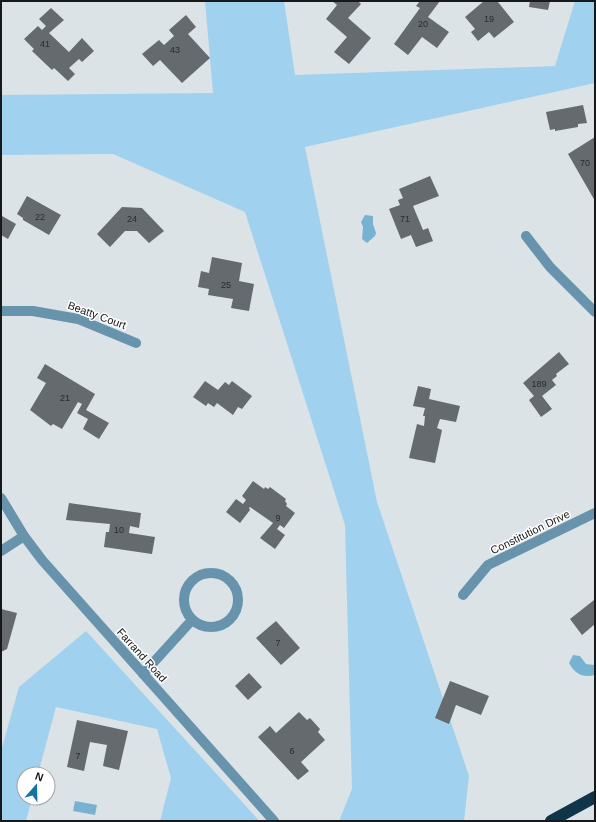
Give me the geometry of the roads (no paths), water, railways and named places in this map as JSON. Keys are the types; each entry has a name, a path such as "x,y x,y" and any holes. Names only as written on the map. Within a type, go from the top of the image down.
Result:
{"highway":[{"path":"551,821 595,797"}],"street":[{"path":"526,236 550,267 595,312"},
{"name":"Beatty Court","path":"1,312 33,311 71,317 99,326 136,343"},
{"name":"Farrand Road","path":"1,498 24,536 42,560 274,821"},
{"name":"Constitution Drive","path":"463,595 488,565 595,513"},
{"path":"1,551 24,536"},
{"path":"210,572 227,578 237,593 236,610 232,617 225,623 212,627 192,620 186,612 183,604 187,586 193,579 201,574 210,572"},
{"path":"143,674 192,620"}]}
